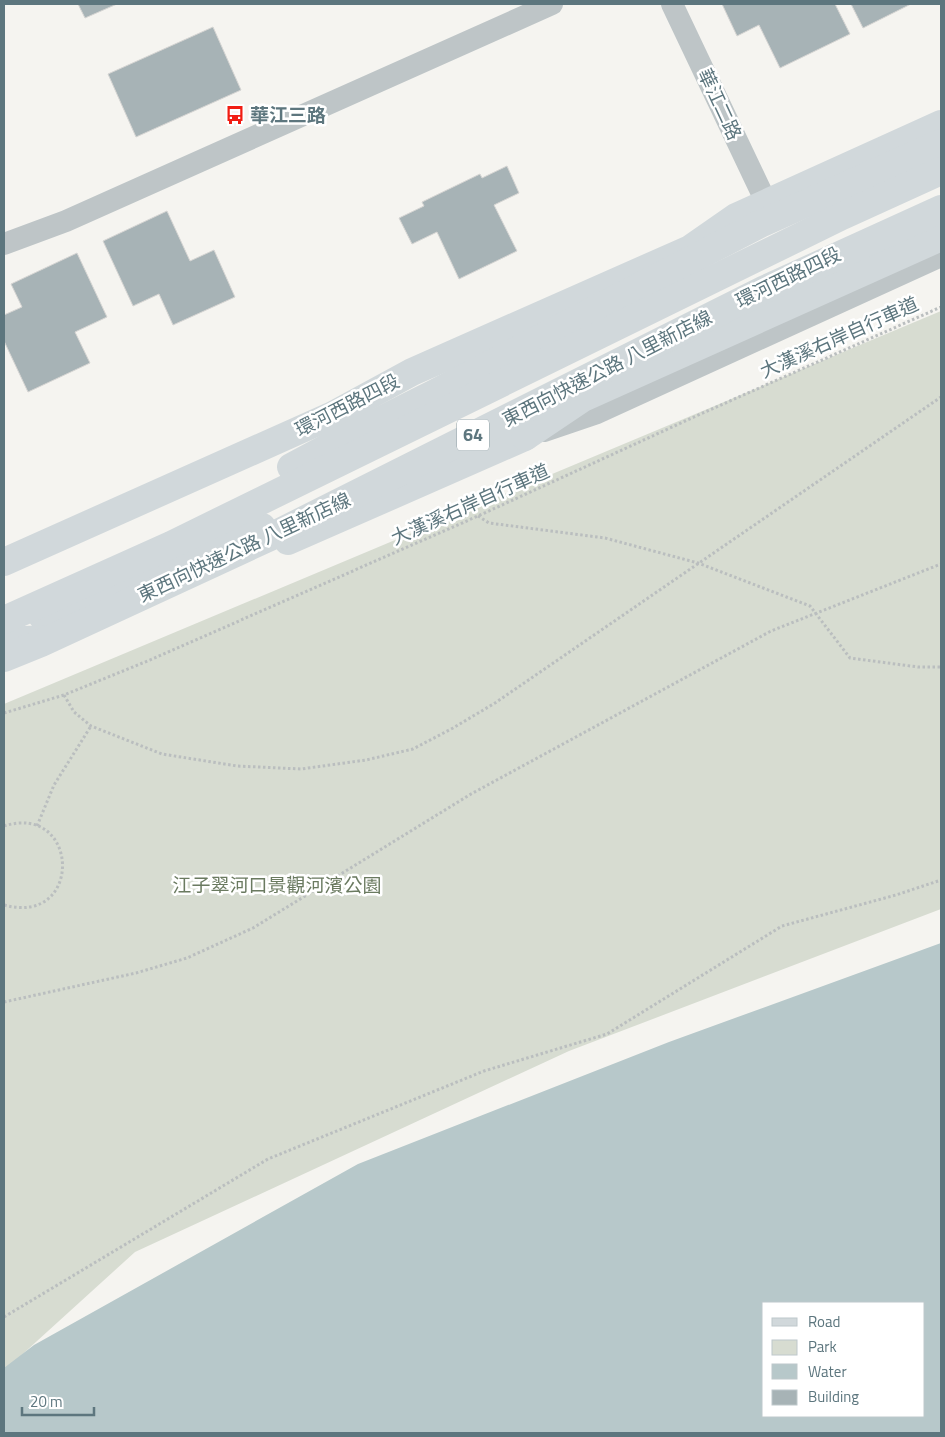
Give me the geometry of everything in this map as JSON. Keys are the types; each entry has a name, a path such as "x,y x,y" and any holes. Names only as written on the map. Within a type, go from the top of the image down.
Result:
{"main road":[{"name":"環河西路四段","path":"4,562 333,415 412,372 690,249 736,218 941,124"},
{"path":"56,598 344,438 760,224 941,143"},
{"name":"環河西路四段","path":"690,249 746,237 865,184 910,181 941,166"},
{"name":"東西向快速公路 八里新店線","path":"4,620 171,545 833,220 941,172"},
{"name":"環河西路四段","path":"4,630 81,601 264,526 941,203"},
{"name":"東西向快速公路 八里新店線","path":"4,658 41,643 270,537 762,290 941,209"},
{"path":"4,641 52,639 272,548 524,437 584,398 941,237"}],"street":[{"path":"4,244 66,222 552,4"},
{"name":"華江二路","path":"672,4 767,204"},
{"path":"524,437 597,413 941,256"}],"path":[{"name":"大漢溪右岸自行車道","path":"4,713 64,694 150,660 478,516 941,307"},
{"path":"64,694 74,712 91,726 162,754 237,766 301,769 366,760 413,749 495,703 941,397"},
{"path":"478,516 489,523 606,538 698,563 810,606 850,658 918,667 941,667"},
{"path":"4,1002 136,973 187,958 253,928 471,794 771,631 941,564"},
{"path":"37,826 54,785 91,726"},
{"path":"4,826 25,822 48,832 62,852 64,864 58,887 50,897 40,904 28,908 4,905"},
{"path":"4,1317 268,1159 484,1071 607,1034 782,926 896,895 941,880"}],"green space":[{"name":"江子翠河口景觀河濱公園","path":"941,311 941,909 569,1051 135,1252 4,1371 4,704"}],"water":[{"path":"941,943 941,1433 4,1433 4,1368 34,1345 358,1164 669,1042"}],"building":[{"path":"78,4 117,4 85,18"},
{"path":"722,4 835,4 850,34 780,68 759,25 737,36"},
{"path":"851,4 911,4 863,28"},
{"path":"213,27 241,90 136,137 108,74"},
{"path":"507,166 519,193 494,205 517,251 459,279 437,232 412,244 399,218 424,206 422,202 480,174 482,178"},
{"path":"167,211 190,261 214,250 235,297 173,325 159,294 133,306 103,241"},
{"path":"77,253 107,317 75,332 90,363 28,392 4,341 4,315 22,307 11,284"}],"place":[{"name":"華江三路","path":"235,115"}]}
